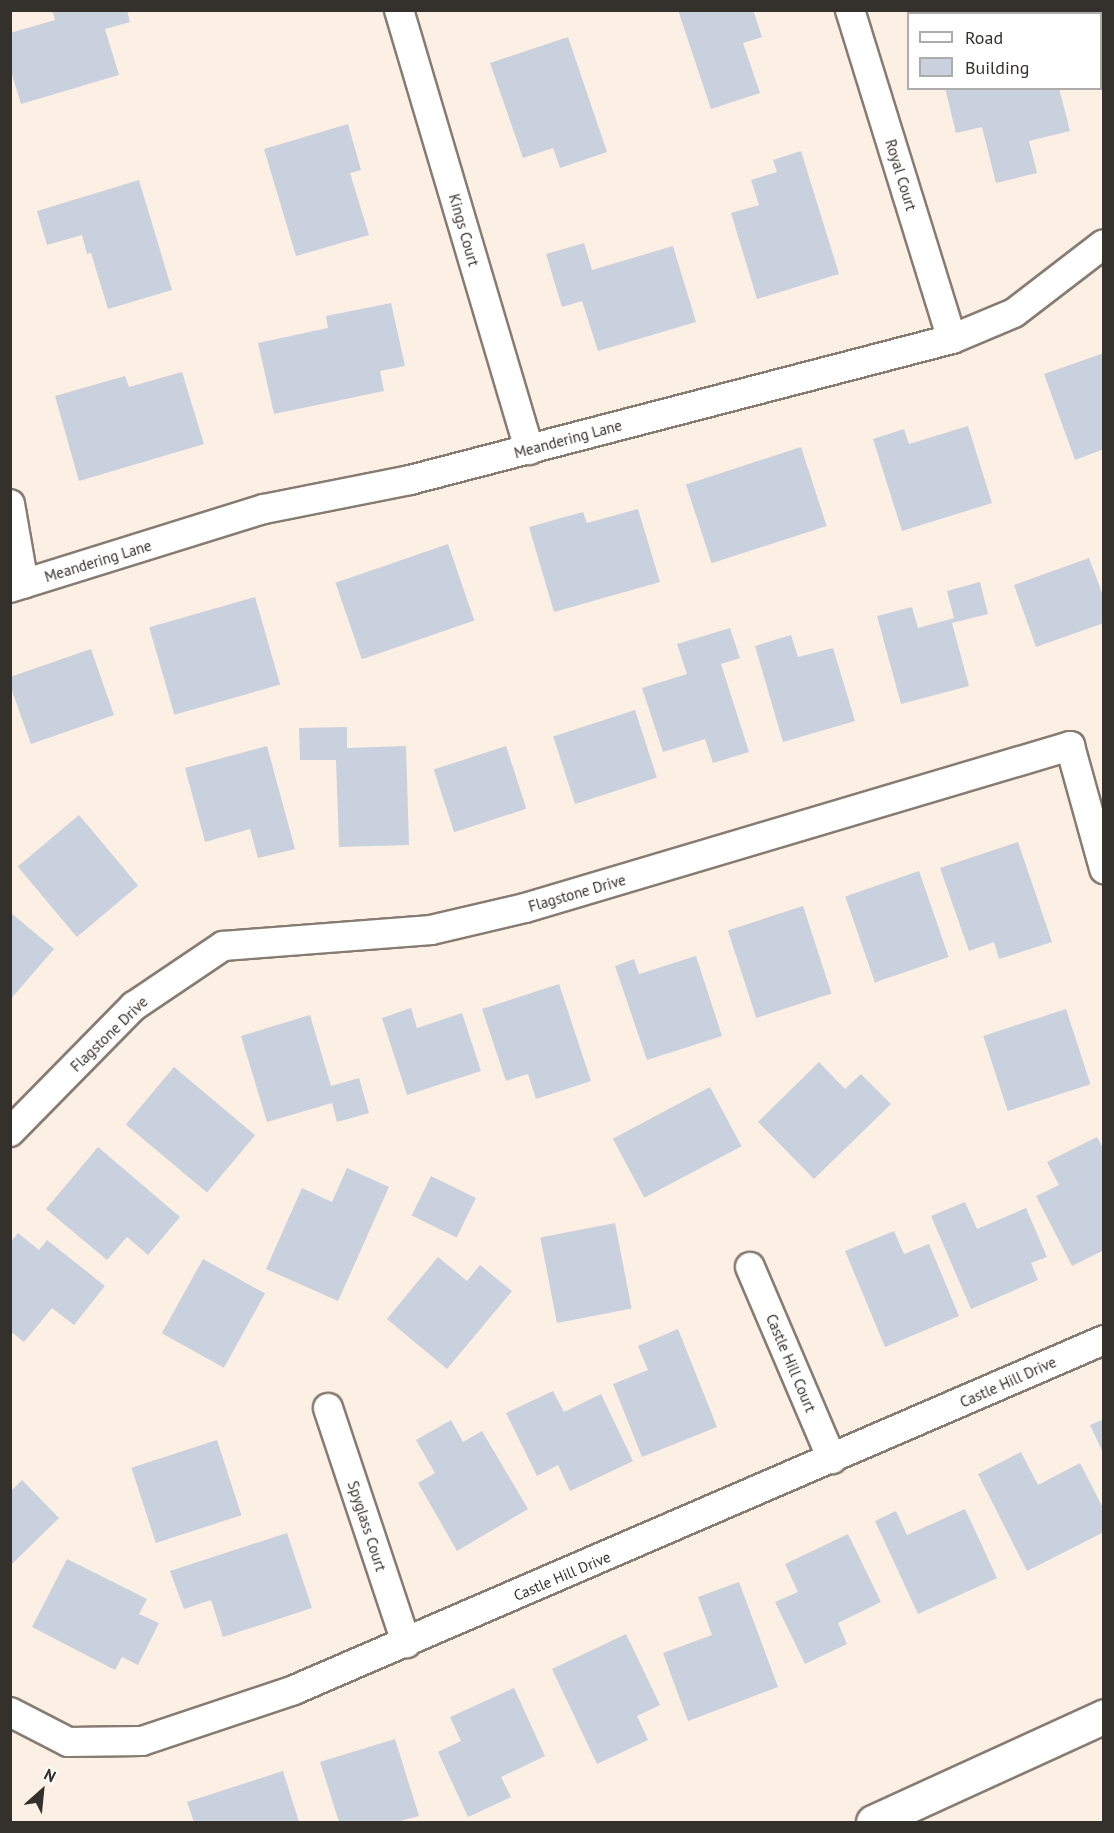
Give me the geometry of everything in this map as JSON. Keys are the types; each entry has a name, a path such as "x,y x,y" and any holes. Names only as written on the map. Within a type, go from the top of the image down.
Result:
{"main road":[{"path":"873,1822 1104,1716"}],"street":[{"name":"Kings Court","path":"399,10 529,450"},
{"name":"Royal Court","path":"850,10 952,339"},
{"name":"Meandering Lane","path":"17,586 264,509 410,480 952,339 1014,313 1104,244"},
{"path":"10,504 17,586"},
{"name":"Flagstone Drive","path":"10,1132 134,1006 223,945 431,930 525,908 1070,746 1104,869"},
{"name":"Castle Hill Court","path":"750,1267 832,1459"},
{"name":"Castle Hill Drive","path":"10,1712 68,1742 142,1742 294,1690 1104,1340"},
{"name":"Spyglass Court","path":"328,1408 406,1643"}],"building":[{"path":"52,10 127,10 130,22 105,29 119,75 21,104 10,68 10,33 55,20"},
{"path":"678,10 753,10 762,37 743,43 760,93 711,109"},
{"path":"952,10 993,10 980,12 952,12"},
{"path":"1104,19 1104,61 1102,58 1102,20"},
{"path":"568,37 607,152 560,168 553,148 523,158 490,63"},
{"path":"945,90 1060,90 1070,131 1029,141 1037,173 996,183 982,127 956,133"},
{"path":"348,124 361,170 350,173 369,235 296,256 264,149"},
{"path":"801,151 839,274 757,299 731,213 759,205 751,180 777,172 773,160"},
{"path":"139,180 172,290 108,309 91,253 87,254 82,235 47,245 37,211"},
{"path":"584,243 592,270 673,246 696,322 598,351 582,301 562,307 546,254"},
{"path":"391,303 405,366 380,371 384,391 274,414 258,343 328,328 326,316"},
{"path":"1104,353 1104,449 1075,460 1044,374"},
{"path":"182,372 204,444 79,481 55,396 125,376 129,387"},
{"path":"968,426 992,503 902,531 873,439 904,429 909,444"},
{"path":"801,447 827,526 712,563 686,484"},
{"path":"638,509 660,582 554,612 529,527 583,512 587,523"},
{"path":"448,544 474,621 362,659 335,583"},
{"path":"1089,558 1104,598 1104,623 1036,647 1014,585"},
{"path":"980,582 988,614 952,623 969,686 901,704 877,616 912,607 918,628 954,618 947,591"},
{"path":"255,597 280,684 174,715 149,627"},
{"path":"730,628 740,658 721,664 749,752 713,763 705,739 663,752 642,688 687,674 677,644"},
{"path":"791,635 798,657 833,648 855,721 783,742 755,646"},
{"path":"91,649 114,715 31,744 10,685 10,677"},
{"path":"635,710 657,778 575,804 553,737"},
{"path":"347,727 347,748 406,746 409,845 339,847 336,760 300,760 299,728"},
{"path":"267,746 295,849 258,858 250,829 205,842 185,768"},
{"path":"506,746 526,809 454,832 434,769"},
{"path":"79,815 138,885 77,937 18,866"},
{"path":"1018,842 1052,942 999,959 994,942 969,951 940,868"},
{"path":"919,871 949,957 875,982 845,896"},
{"path":"803,906 831,993 756,1018 728,930"},
{"path":"10,912 54,949 10,1000"},
{"path":"696,956 722,1036 647,1060 615,966 634,959 639,974"},
{"path":"559,984 591,1081 536,1099 528,1074 506,1081 482,1009"},
{"path":"411,1008 417,1028 462,1013 481,1071 407,1095 382,1018"},
{"path":"1066,1009 1090,1084 1008,1111 983,1036"},
{"path":"310,1015 331,1086 359,1078 369,1113 337,1122 332,1103 267,1122 241,1036"},
{"path":"819,1062 845,1089 861,1074 891,1104 814,1179 758,1122"},
{"path":"174,1067 255,1135 207,1193 126,1124"},
{"path":"710,1087 741,1146 644,1198 613,1139"},
{"path":"1097,1137 1104,1150 1104,1250 1072,1266 1036,1196 1059,1185 1047,1162"},
{"path":"98,1147 180,1217 148,1255 127,1237 107,1260 46,1209"},
{"path":"347,1168 389,1187 338,1301 266,1269 302,1188 332,1202"},
{"path":"431,1176 476,1198 457,1237 412,1216"},
{"path":"965,1202 977,1229 1026,1208 1047,1257 1031,1263 1038,1280 971,1309 931,1216"},
{"path":"615,1223 632,1308 557,1323 540,1238"},
{"path":"894,1231 904,1254 929,1244 959,1316 885,1347 845,1251"},
{"path":"18,1233 39,1250 47,1240 105,1286 74,1325 52,1308 24,1342 10,1331 10,1243"},
{"path":"438,1257 467,1281 480,1265 512,1291 447,1369 387,1319"},
{"path":"203,1259 265,1293 224,1368 162,1333"},
{"path":"678,1329 717,1427 642,1457 613,1384 648,1370 638,1346"},
{"path":"553,1391 564,1412 601,1394 633,1461 570,1491 558,1465 537,1476 506,1413"},
{"path":"1104,1419 1104,1455 1090,1425"},
{"path":"451,1420 463,1442 482,1431 528,1509 457,1551 418,1483 435,1473 416,1440"},
{"path":"217,1440 241,1515 156,1543 131,1468"},
{"path":"1021,1452 1038,1485 1080,1463 1104,1510 1104,1532 1027,1571 978,1474"},
{"path":"22,1480 59,1518 10,1566 10,1492"},
{"path":"965,1509 997,1578 918,1614 875,1521 896,1511 907,1535"},
{"path":"287,1533 312,1608 223,1637 211,1600 184,1609 170,1571"},
{"path":"848,1534 881,1602 838,1623 847,1644 805,1664 775,1602 798,1592 785,1564"},
{"path":"67,1559 147,1599 139,1614 159,1623 138,1665 122,1657 115,1670 32,1627"},
{"path":"739,1582 778,1687 688,1721 663,1653 712,1635 698,1597"},
{"path":"626,1634 660,1705 637,1716 648,1740 597,1764 552,1669"},
{"path":"514,1688 545,1756 501,1777 511,1797 468,1817 438,1752 461,1741 450,1717"},
{"path":"395,1739 419,1816 397,1822 339,1822 320,1762"},
{"path":"283,1771 299,1822 194,1822 187,1802"}]}
